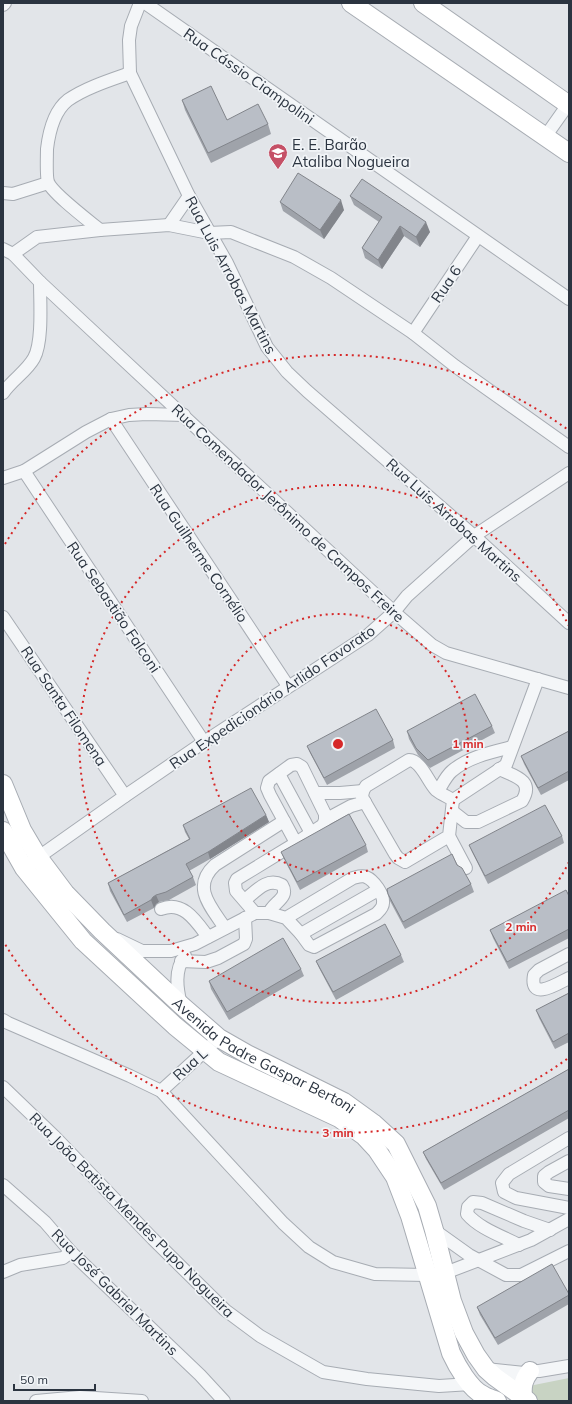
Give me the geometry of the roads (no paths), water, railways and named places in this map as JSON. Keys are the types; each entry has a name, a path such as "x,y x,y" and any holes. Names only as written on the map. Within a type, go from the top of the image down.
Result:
{"street":[{"name":"Rua Luis Arrobas Martins","path":"140,3 131,26 129,40 130,73 189,196 208,232 227,263 266,347 286,372 474,536 569,623"},
{"name":"Rua Cássio Ciampolini","path":"145,3 569,299"},
{"path":"351,3 569,153"},
{"path":"423,3 569,104 545,137"},
{"path":"100,230 75,210 48,183 47,156 49,133 57,114 68,100 95,86 130,73"},
{"path":"3,193 13,194 48,183"},
{"path":"170,225 189,196"},
{"path":"8,251 37,237 100,230 170,225 208,232 231,232 294,257 331,278 414,333 455,366 569,447"},
{"name":"Rua 6","path":"414,333 478,236"},
{"name":"Rua Comendador Jerônimo de Campos Freire","path":"8,251 394,612 432,645 446,653 569,688"},
{"path":"3,392 9,383 33,359 36,352 39,337 40,282"},
{"path":"3,478 24,471 86,432 111,419 129,415 147,414 184,415"},
{"name":"Rua Guilherme Cornélio","path":"111,419 288,686"},
{"name":"Rua Sebastião Falconi","path":"24,471 204,742"},
{"name":"Rua Expedicionário Arlido Favorato","path":"24,868 204,742 368,635 394,612 407,596 474,536 569,473"},
{"name":"Rua Santa Filomena","path":"3,617 125,796"},
{"path":"466,868 449,836 453,806 506,764 538,679"},
{"path":"438,791 451,772 460,766 486,754 512,747"},
{"path":"449,836 405,862 398,858 364,797 366,786 409,760 413,760 418,763 431,785 453,806 466,822 478,822 522,801 526,795 526,787 523,780 499,769"},
{"path":"181,961 206,962 218,958 244,944 250,915 245,900 236,891 235,883 238,880 296,843 323,825 325,814 302,767 297,764 291,765 269,781 267,788 296,843"},
{"path":"279,774 311,833"},
{"name":"Avenida Padre Gaspar Bertoni","path":"3,784 22,830 38,857 65,893 102,931 181,1005 219,1038 247,1054 344,1102 373,1123 396,1144 427,1206 452,1301 464,1332 476,1355 486,1369 526,1399"},
{"path":"315,793 340,793 364,797"},
{"path":"325,820 364,797"},
{"path":"225,928 207,900 204,889 204,880 208,872 215,865 284,821"},
{"name":"Avenida Padre Gaspar Bertoni","path":"3,831 24,868 83,940 204,1051 219,1062 339,1118 364,1136 377,1150 395,1177 410,1216 426,1275 451,1353 457,1365 470,1383 482,1395 493,1399"},
{"path":"102,931 142,951 171,951 195,944 250,915 269,913 286,918 301,934 309,946 314,947 376,914 381,909 383,904 382,897 370,880 365,876 353,878 286,918"},
{"path":"245,900 266,883 272,882 282,885 285,890 284,896 270,909 269,913"},
{"path":"301,934 378,890"},
{"path":"161,909 175,906 182,909 196,921 208,937"},
{"path":"181,1005 177,990 177,975 181,961 195,944"},
{"path":"569,954 539,970 534,975 532,983 535,988 541,990 569,978"},
{"path":"5,1023 130,1076 161,1091 283,1223 309,1247 333,1262 375,1274 426,1275 445,1273 519,1245 569,1219"},
{"name":"Rua L","path":"161,1091 219,1038"},
{"name":"Rua João Batista Mendes Pupo Nogueira","path":"3,1087 54,1136 153,1239 225,1310 260,1336 323,1372 367,1379 439,1386 470,1383"},
{"path":"569,1138 509,1174 502,1183 504,1192 516,1198 569,1208"},
{"path":"569,1161 544,1176 544,1182 550,1186 569,1189"},
{"name":"Rua José Gabriel Martins","path":"3,1185 45,1222 71,1252 200,1375 224,1401"},
{"path":"519,1245 472,1220 467,1214 468,1207 473,1202 482,1203 524,1221 550,1230"},
{"path":"434,1230 478,1260 506,1275 521,1275 569,1251"},
{"path":"3,1272 20,1265 63,1258 71,1252"},
{"path":"470,1383 472,1376 480,1370 486,1369 527,1372 569,1366"},
{"path":"493,1399 504,1384 527,1372"},
{"path":"526,1399 523,1384 527,1372"},
{"path":"41,1401 80,1397 142,1401"}],"place":[{"name":"E. E. Barão Ataliba Nogueira","path":"278,170"}]}
